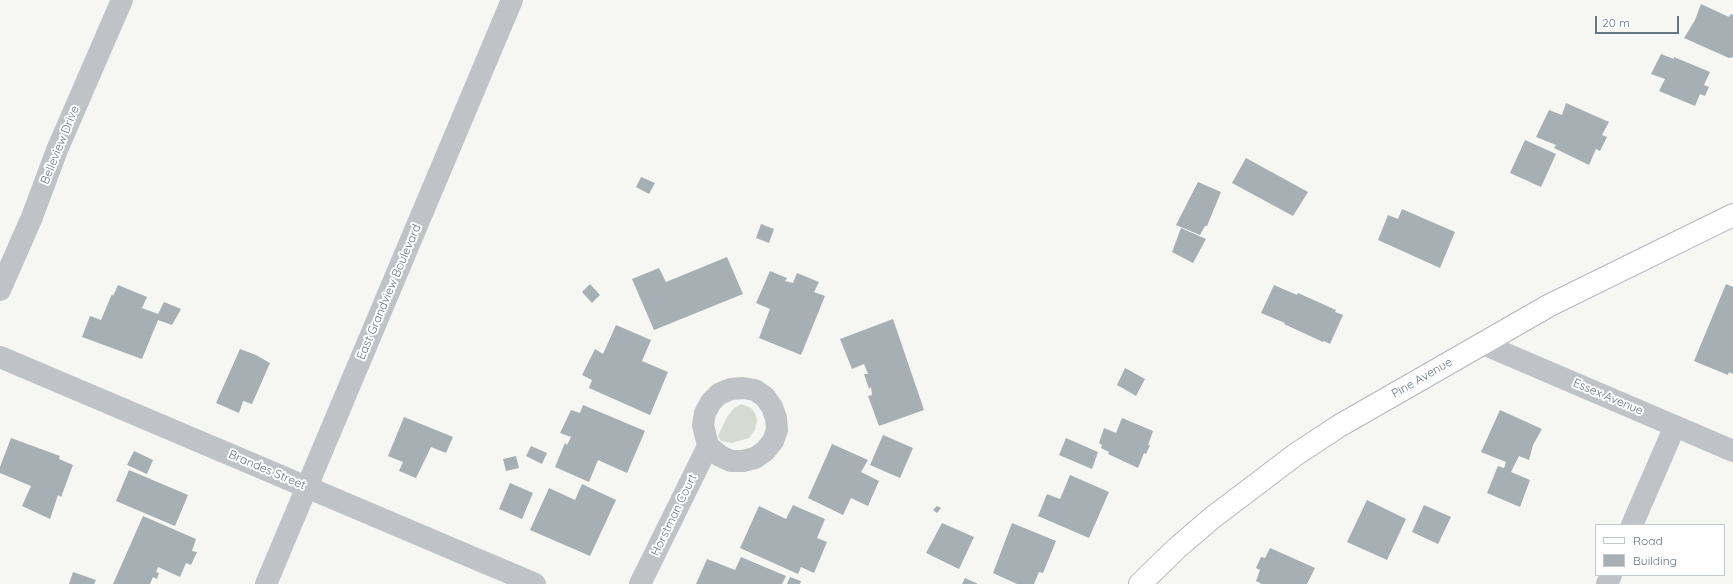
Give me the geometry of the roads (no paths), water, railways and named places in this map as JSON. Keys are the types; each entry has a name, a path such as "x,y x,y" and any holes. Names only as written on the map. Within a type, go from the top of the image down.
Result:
{"main road":[{"name":"Pine Avenue","path":"1140,584 1177,548 1212,518 1295,455 1340,426 1550,305 1733,215"}],"street":[{"name":"Belleview Drive","path":"0,290 32,217 57,150 122,0"},
{"name":"East Grandview Boulevard","path":"266,584 512,0"},
{"name":"Essex Avenue","path":"1482,344 1733,451"},
{"name":"Brandes Street","path":"0,357 535,584"},
{"path":"1632,524 1675,426"},
{"name":"Horstman Court","path":"640,584 708,446"}]}
